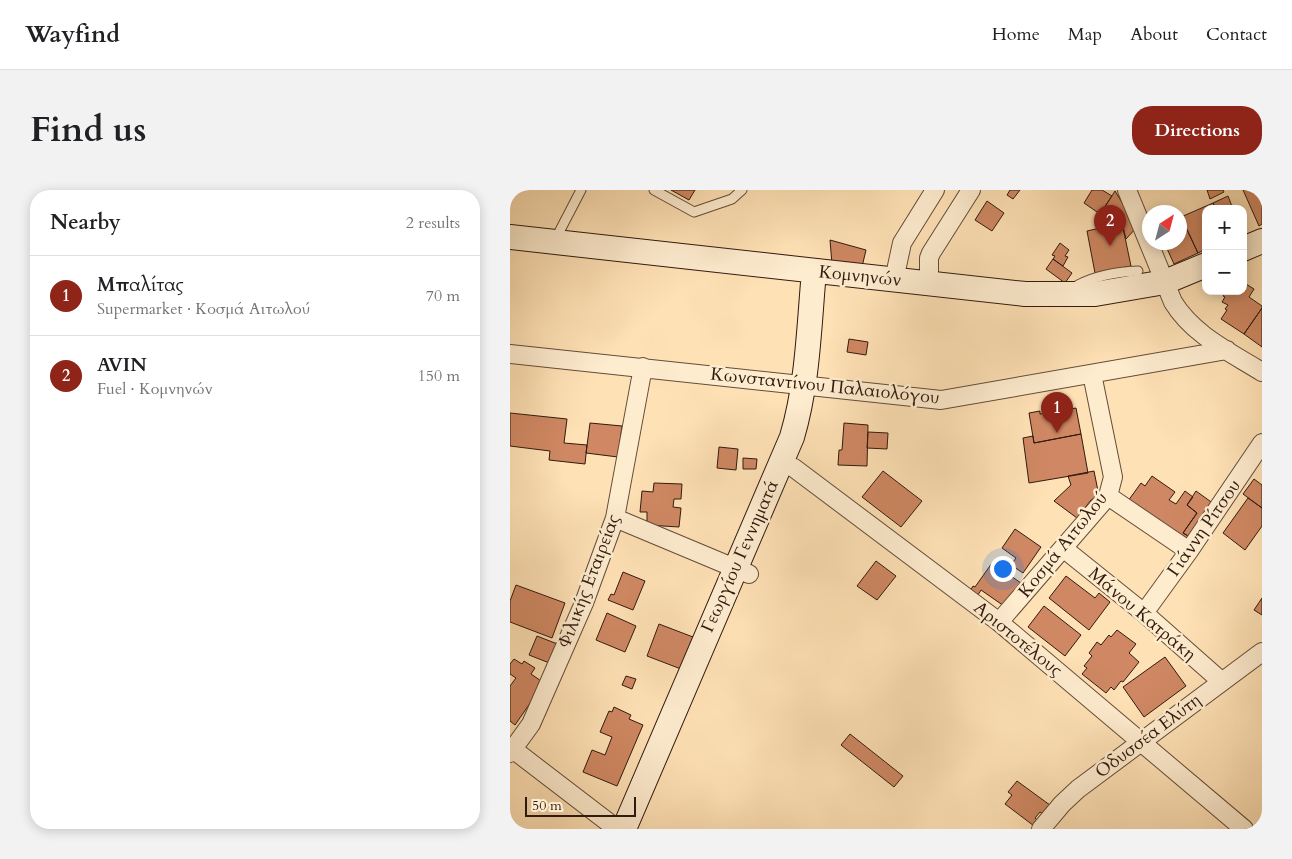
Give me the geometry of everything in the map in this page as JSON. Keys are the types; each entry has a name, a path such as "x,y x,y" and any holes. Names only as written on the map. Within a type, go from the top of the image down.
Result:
{"street":[{"path":"894,280 902,243 936,190"},
{"path":"929,284 928,258 971,190"},
{"path":"1128,190 1152,279 1173,302 1182,317 1198,331 1262,372"},
{"name":"Κομνηνών","path":"510,237 1025,294 1075,290 1096,294 1202,266"},
{"path":"1247,247 1262,241"},
{"name":"Γεωργίου Γεννηματά","path":"624,829 788,465 805,442 813,418 811,387 821,272"},
{"name":"Κωνσταντίνου Παλαιολόγου","path":"510,354 941,400 1227,350"},
{"name":"Φιλικής Εταιρείας","path":"511,750 530,724 581,611 615,518 643,367"},
{"name":"Κοσμά Αιτωλού","path":"999,622 1108,496 1113,477 1092,374"},
{"name":"Γιάννη Ρίτσου","path":"1144,613 1189,551 1262,443"},
{"name":"Αριστοτέλους","path":"788,465 999,622 1244,829"},
{"path":"1108,496 1189,551"},
{"path":"615,518 742,570"},
{"name":"Μάνου Κατράκη","path":"1063,548 1144,613 1220,682"},
{"name":"Γεωργίου Γεννηματά","path":"640,829 742,570"},
{"name":"Οδυσσέα Ελύτη","path":"1041,829 1062,804 1078,789 1262,652"},
{"path":"511,750 617,829"}],"lane":[{"path":"553,242 581,190"},
{"path":"654,190 694,212 732,198 742,190"}],"building":[{"path":"671,190 695,190 689,200"},
{"path":"1010,190 1020,190 1013,199 1007,195"},
{"path":"1092,190 1102,190 1112,196 1100,214 1084,203"},
{"path":"1207,190 1223,190 1224,192 1210,199"},
{"path":"1243,190 1262,190 1262,224 1259,226"},
{"path":"1115,191 1137,227 1126,239 1122,223 1103,228 1095,222"},
{"path":"1228,196 1231,205 1214,205 1213,203"},
{"path":"987,201 1004,213 992,231 975,220"},
{"path":"1202,208 1202,251 1198,253 1187,230 1187,214"},
{"path":"1122,223 1131,266 1095,273 1087,231"},
{"path":"1187,230 1198,253 1174,264 1168,250 1187,250"},
{"path":"830,240 866,250 861,271 832,264"},
{"path":"1060,243 1069,250 1065,256 1068,257 1063,266 1053,259 1055,256 1052,255"},
{"path":"1053,259 1072,273 1065,283 1046,269"},
{"path":"1247,285 1254,289 1249,297 1262,306 1262,308 1244,334 1221,319 1228,305 1222,302 1225,297 1223,296 1247,295"},
{"path":"1262,308 1262,347 1244,334"},
{"path":"849,339 868,342 866,355 847,352"},
{"path":"1076,408 1081,434 1034,443 1029,413 1040,411 1040,414"},
{"path":"510,413 567,419 564,443 587,445 585,464 549,460 550,451 510,446"},
{"path":"590,423 622,426 618,457 586,453"},
{"path":"844,423 868,425 867,466 838,465 839,450 842,450"},
{"path":"868,432 888,433 887,449 867,448"},
{"path":"1081,434 1088,473 1029,483 1023,438 1033,436 1034,443"},
{"path":"719,447 738,449 736,470 717,468"},
{"path":"743,458 757,459 756,469 743,469"},
{"path":"883,471 922,501 901,527 862,497"},
{"path":"1094,471 1099,496 1091,500 1077,518 1054,501 1071,485 1068,476"},
{"path":"1152,476 1175,492 1169,500 1176,504 1185,491 1193,497 1187,505 1197,513 1183,533 1190,537 1186,543 1128,501 1141,483 1145,486"},
{"path":"1254,479 1262,485 1262,508 1243,494"},
{"path":"654,483 682,484 681,499 674,499 673,507 681,508 679,527 647,525 647,512 640,512 642,491 653,492"},
{"path":"1196,491 1214,504 1190,537 1183,533 1197,513 1187,505"},
{"path":"1248,498 1262,508 1262,526 1245,550 1223,533"},
{"path":"1015,529 1041,547 1023,573 1011,565 1016,558 1002,548"},
{"path":"876,561 896,576 877,600 857,586"},
{"path":"992,563 1021,583 1004,606 981,590 976,598 969,593"},
{"path":"623,572 645,581 633,610 608,600 611,594 614,595"},
{"path":"1066,576 1095,598 1099,593 1110,602 1089,630 1049,598"},
{"path":"516,585 565,603 552,638 510,622 510,601"},
{"path":"1262,598 1262,615 1254,610"},
{"path":"1044,606 1081,635 1065,656 1028,627"},
{"path":"607,613 636,626 625,652 596,640"},
{"path":"659,624 693,637 681,669 647,656"},
{"path":"1117,630 1136,644 1129,653 1139,662 1123,682 1121,681 1114,690 1111,687 1106,693 1082,674 1087,668 1084,666 1092,656 1089,653 1097,642 1101,645 1109,635 1111,637"},
{"path":"537,636 560,645 552,664 529,655"},
{"path":"1165,657 1186,686 1144,717 1123,687"},
{"path":"514,659 522,664 524,661 535,668 531,674 544,683 515,725 510,721 510,686 516,678 510,674 510,664"},
{"path":"626,676 636,679 632,689 622,685"},
{"path":"614,707 631,715 629,719 643,725 617,786 583,772 592,750 605,755 612,737 600,732 609,711 612,712"},
{"path":"850,734 903,776 894,787 841,745"},
{"path":"1017,781 1054,808 1047,817 1040,812 1035,818 1042,824 1038,829 1005,804 1012,795 1008,792"}],"place":[{"name":"AVIN","path":"1110,246"},
{"name":"Μπαλίτας","path":"1057,433"}]}
